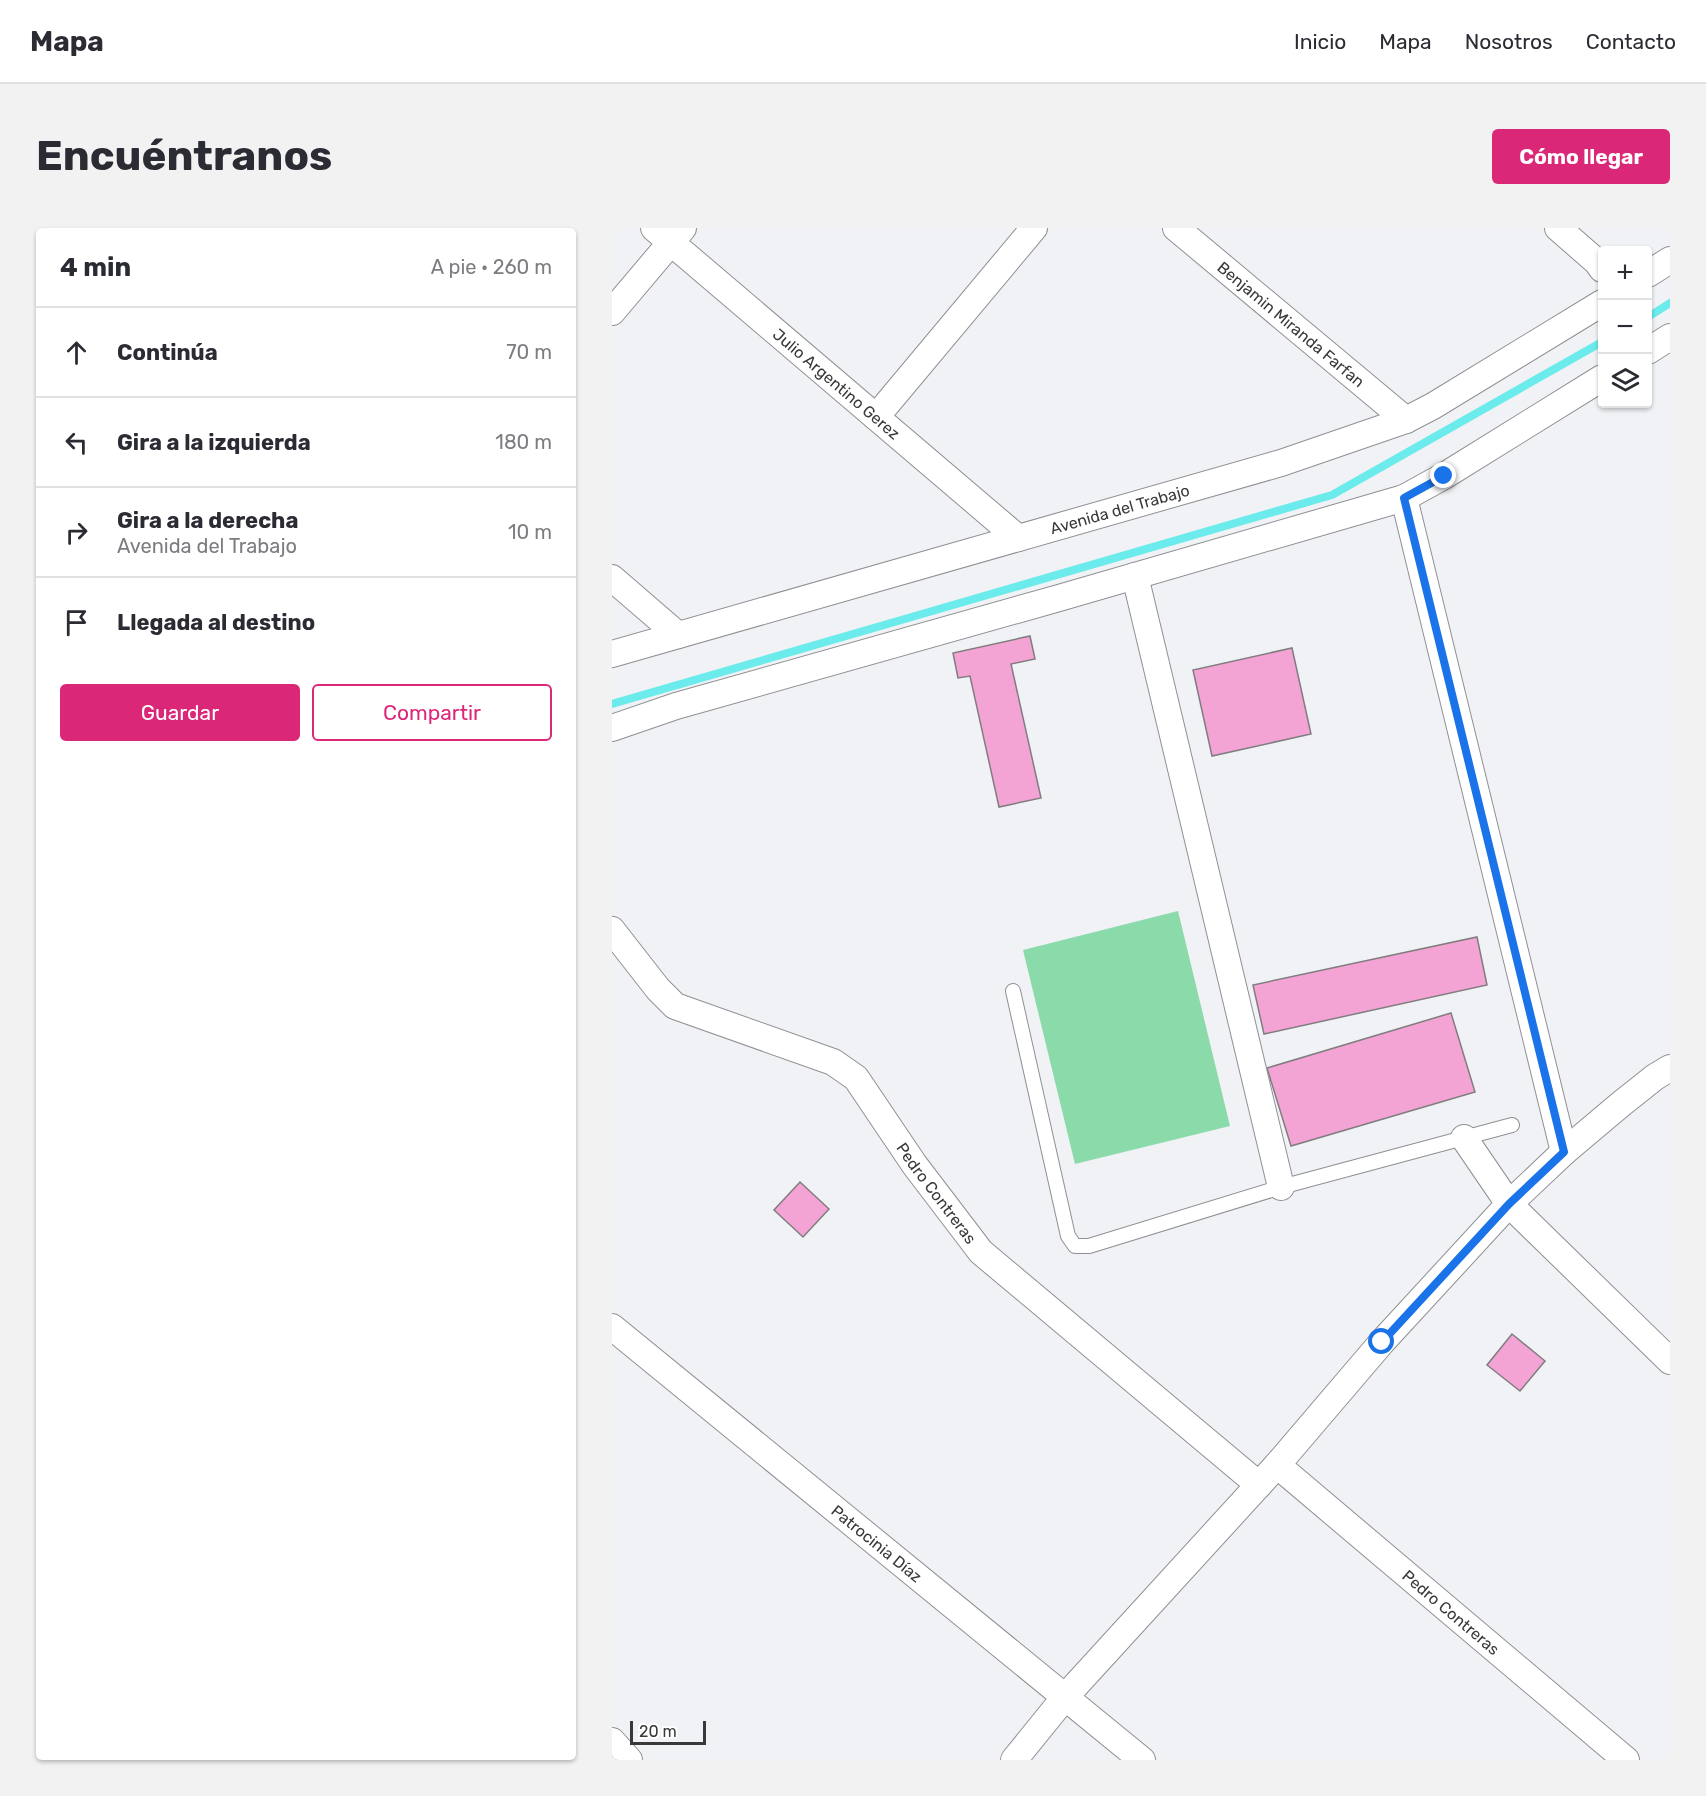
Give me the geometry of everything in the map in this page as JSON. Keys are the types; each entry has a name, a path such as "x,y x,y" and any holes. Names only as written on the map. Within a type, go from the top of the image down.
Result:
{"street":[{"path":"876,417 1034,228"},
{"name":"Benjamin Miranda Farfan","path":"1176,228 1406,420"},
{"path":"1558,228 1598,264"},
{"path":"612,312 669,233"},
{"name":"Julio Argentino Gerez","path":"669,233 876,417 1018,538"},
{"path":"1652,271 1670,260"},
{"name":"Avenida del Trabajo","path":"612,654 1281,464 1406,420 1433,406 1598,305"},
{"path":"1652,348 1670,337"},
{"path":"612,728 676,706 1404,498 1444,476 1598,380"},
{"path":"1404,498 1564,1152"},
{"path":"1135,576 1281,1187"},
{"path":"612,579 678,635"},
{"name":"Pedro Contreras","path":"612,930 675,1006 833,1062 856,1078 915,1164 981,1252 1259,1485"},
{"path":"1014,1760 1065,1697 1259,1485 1382,1342 1509,1204 1564,1152 1665,1078"},
{"path":"1464,1138 1509,1204 1670,1361"},
{"name":"Patrocinia Díaz","path":"612,1327 1142,1760"},
{"name":"Pedro Contreras","path":"1277,1465 1626,1760"},
{"path":"612,1741 629,1760"}],"lane":[{"path":"1013,991 1068,1236 1075,1246 1089,1245 1281,1187 1512,1125"}],"green space":[{"path":"1178,911 1230,1126 1075,1164 1023,950"}],"building":[{"path":"1030,636 1035,659 1011,664 1041,798 999,807 970,676 958,678 953,653"},
{"path":"1292,648 1311,734 1212,756 1193,670"},
{"path":"1477,937 1487,985 1264,1034 1253,985"},
{"path":"1451,1013 1475,1092 1291,1146 1267,1068"},
{"path":"800,1182 829,1209 803,1237 774,1210"},
{"path":"1512,1334 1545,1361 1520,1391 1487,1365"}],"waterway":[{"path":"1652,314 1670,303"},
{"path":"612,704 1332,495 1598,344"}],"route":[{"path":"1382,1342 1509,1204 1564,1152 1404,498 1444,476"}]}
